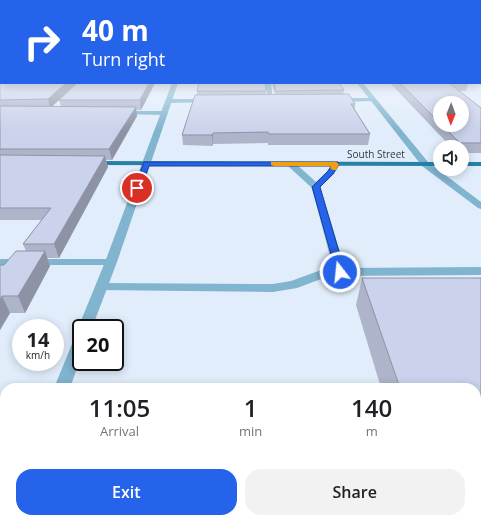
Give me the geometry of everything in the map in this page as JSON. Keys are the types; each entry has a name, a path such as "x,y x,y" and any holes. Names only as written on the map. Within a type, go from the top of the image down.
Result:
{"main road":[{"name":"South Street","path":"85,163 433,164"},
{"path":"469,164 481,164"}],"street":[{"path":"89,319 111,262 175,84"},
{"path":"268,84 272,100"},
{"path":"361,84 425,164 481,206"},
{"path":"169,101 212,100"},
{"path":"264,100 279,100"},
{"path":"334,100 373,100"},
{"path":"115,112 164,113"},
{"path":"291,164 316,187 340,272"},
{"path":"316,187 331,172 336,164"},
{"path":"0,262 111,262"},
{"path":"101,287 273,288 293,285 328,272 481,271"},
{"path":"64,383 72,362"}],"building":[{"path":"0,84 65,84 48,99 0,100"},
{"path":"76,84 148,84 140,100 59,100"},
{"path":"199,84 265,84 266,91 197,91"},
{"path":"274,84 340,84 344,90 276,91"},
{"path":"401,84 450,84 466,96 433,96 433,116"},
{"path":"349,94 355,104 351,104 370,134 269,134 268,132 182,135 195,95"},
{"path":"469,99 481,108 481,143 469,143 469,140 457,140 449,132 469,132"},
{"path":"0,106 136,107 109,149 0,149"},
{"path":"0,155 105,156 54,244 23,244 51,208 0,208"},
{"path":"16,251 45,251 18,296 2,296 0,300 0,265 4,265"},
{"path":"362,278 481,278 481,383 398,383"}],"slow traffic":[{"path":"274,164 336,164 333,168"}],"route":[{"path":"137,188 146,164 336,164 331,172 316,187 340,272"}]}
